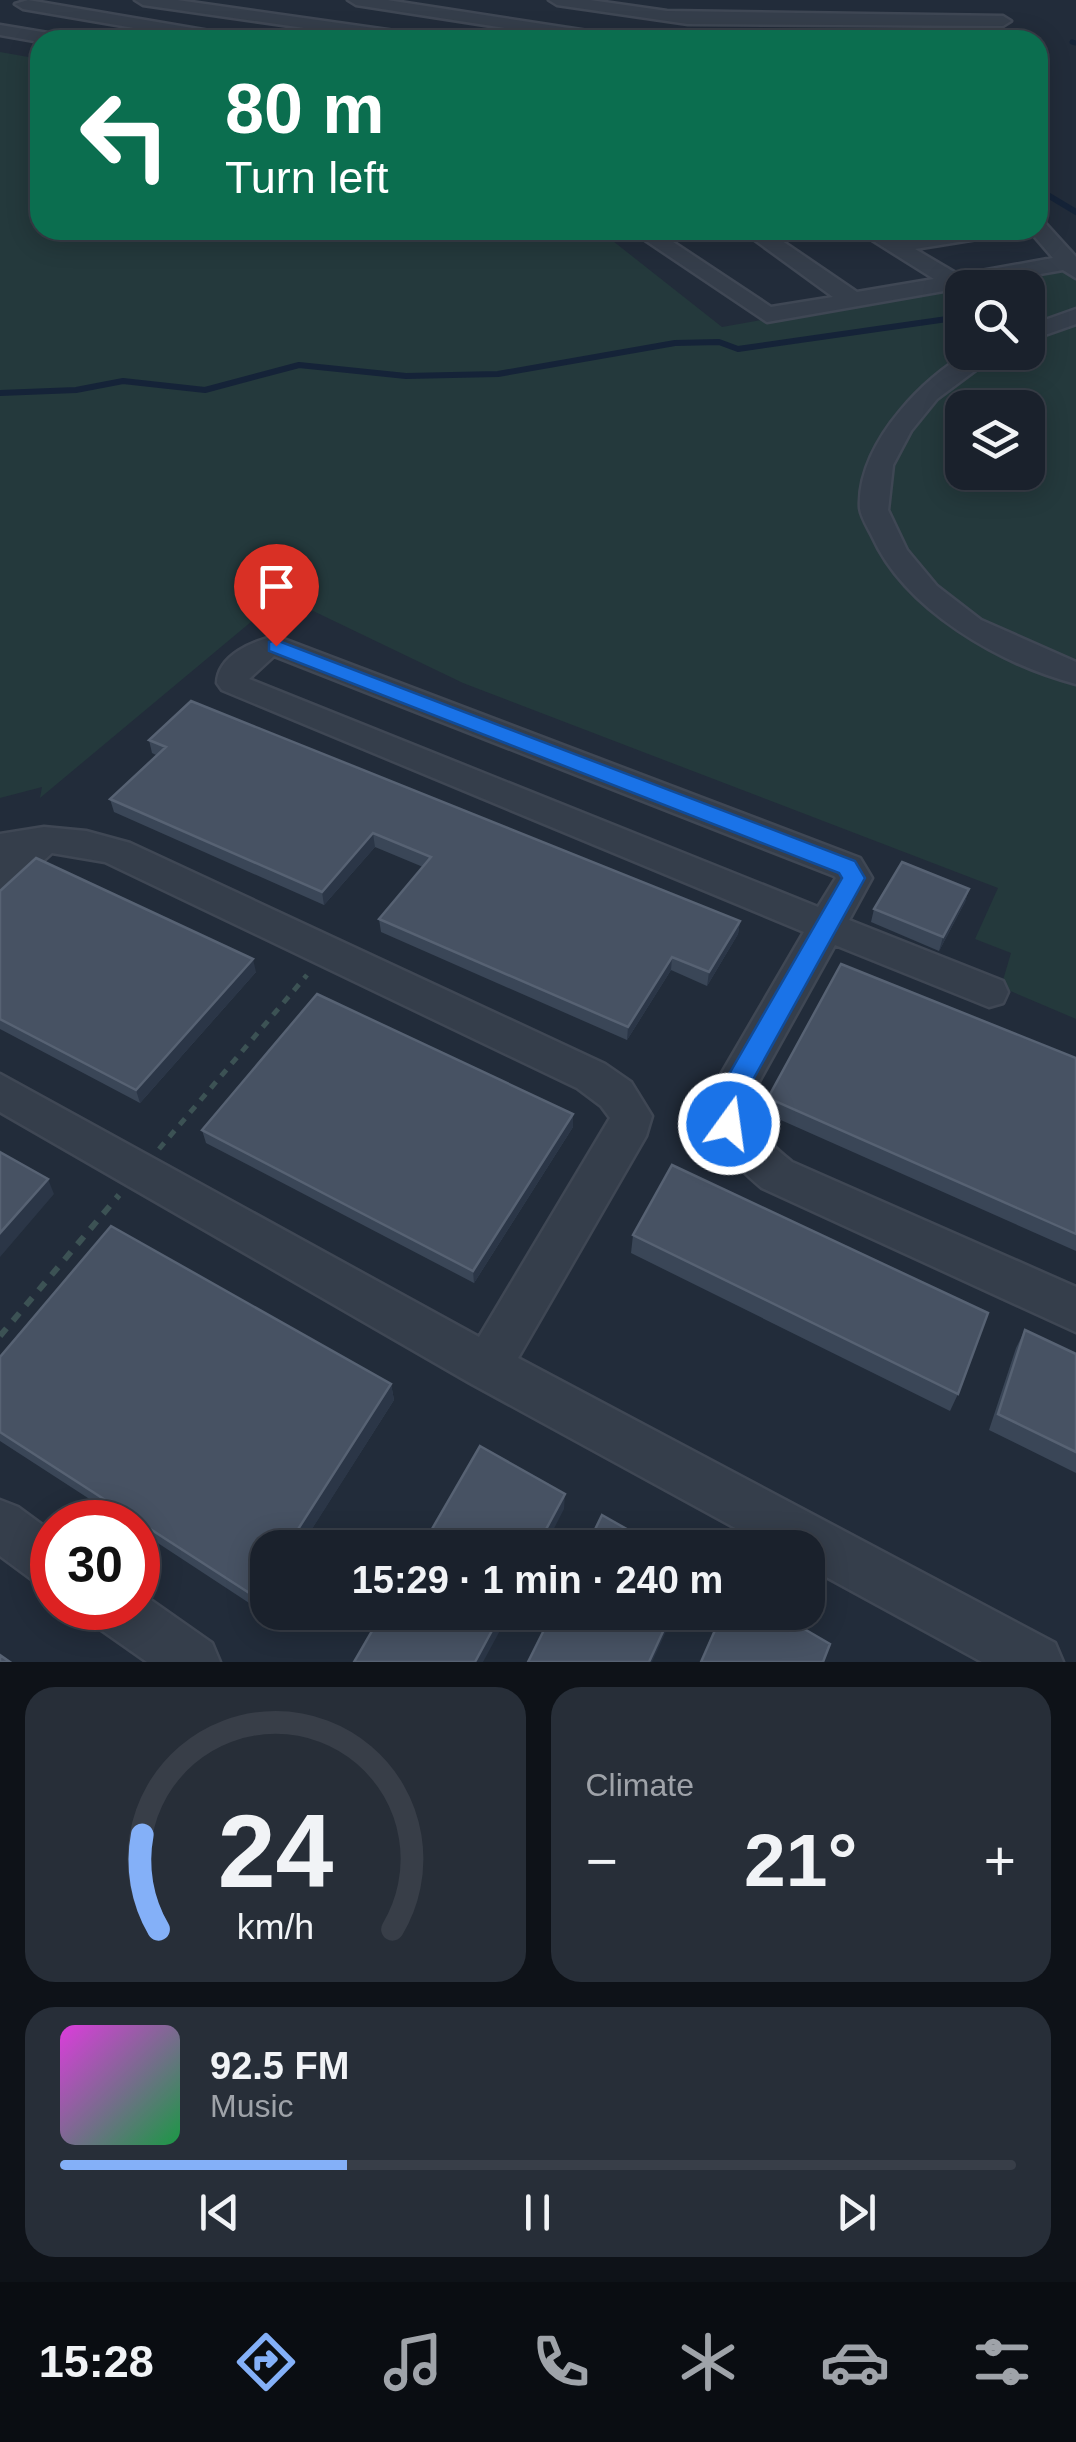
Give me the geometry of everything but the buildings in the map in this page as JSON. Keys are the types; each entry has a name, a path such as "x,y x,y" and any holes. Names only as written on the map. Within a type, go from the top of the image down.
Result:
{"street":[{"path":"143,0 348,30"},
{"path":"356,0 554,30"},
{"path":"557,0 749,30"},
{"path":"1000,0 1002,30"},
{"path":"0,16 28,2 180,30"},
{"path":"285,30 322,8"},
{"path":"469,16 508,8"},
{"path":"668,16 850,8 926,18 1002,21"},
{"path":"926,18 926,30"},
{"path":"0,30 30,35"},
{"path":"1048,238 1073,266"},
{"path":"656,240 758,312 784,315 945,285"},
{"path":"766,240 856,302"},
{"path":"885,240 945,275"},
{"path":"896,246 934,240"},
{"path":"1045,270 1073,266"},
{"path":"1045,328 1076,316"},
{"path":"957,370 928,394 900,429 880,465 874,510 894,553 927,592 970,626 1076,674"},
{"path":"989,992 826,926 239,686 233,683 233,673 254,654 276,646 847,867 854,878 826,926 730,1095 729,1124 746,1148 777,1174 1076,1310"},
{"path":"0,847 47,837 117,852 591,1076 616,1094 632,1116 625,1136 487,1367"},
{"path":"0,879 47,837"},
{"path":"0,1091 487,1367 1036,1662"},
{"path":"0,1526 30,1547"},
{"path":"147,1630 193,1662"}],"path":[{"path":"0,1336 329,950"}],"green space":[{"path":"0,52 30,57 30,240 612,240 722,327 945,287 945,370 1045,370 1042,270 1076,264 1076,1019 1001,987 1011,953 975,939 998,888 463,683 282,596 40,798 42,787 0,798"}],"waterway":[{"path":"1072,42 1076,43"},
{"path":"1048,195 1076,212"},
{"path":"0,393 76,390 123,381 205,390 299,365 406,376 498,374 675,343 719,342 738,349 945,319"}],"route":[{"path":"276,646 847,867 854,878 730,1095 729,1124"}]}
